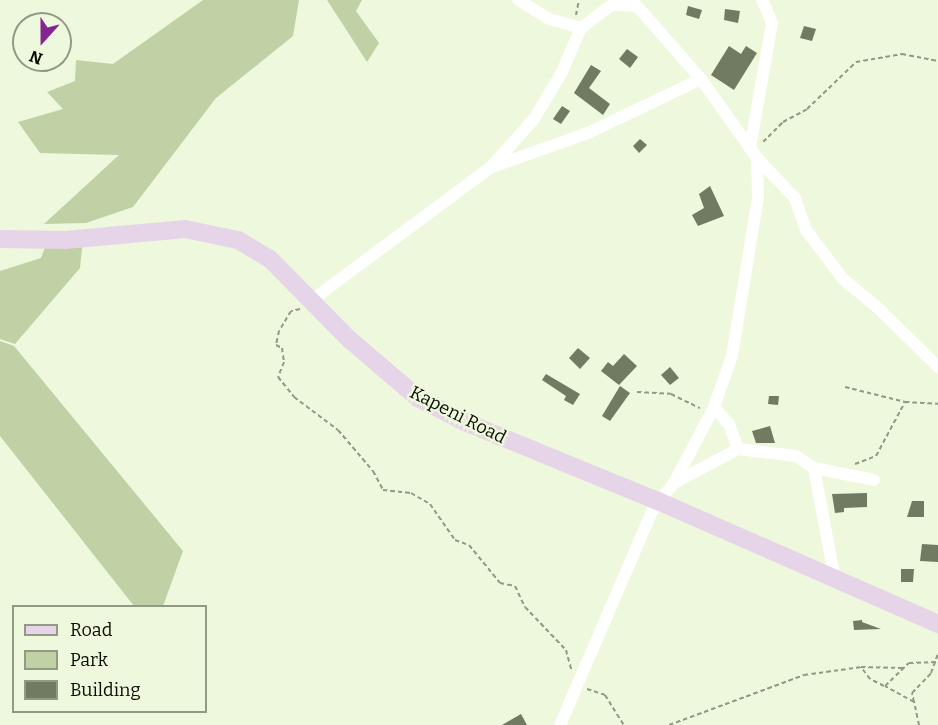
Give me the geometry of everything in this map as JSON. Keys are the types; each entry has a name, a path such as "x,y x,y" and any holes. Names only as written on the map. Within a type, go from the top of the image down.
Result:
{"main road":[{"name":"Kapeni Road","path":"0,238 65,240 161,230 205,231 238,240 261,253 380,368 418,398 465,423 658,501 938,624"}],"street":[{"path":"518,0 549,19 581,26"},
{"path":"560,725 575,685 658,501 674,483 712,411 739,331 758,198 753,153 771,33 771,17 762,0"},
{"path":"312,300 490,168 548,96 581,26 612,4 637,6 701,79 753,153 795,198 806,230 843,279 877,307 938,367"},
{"path":"490,168 588,134 701,79"},
{"path":"712,411 729,424 738,449"},
{"path":"674,483 738,449 796,456 814,468 874,480"},
{"path":"814,468 835,580"}],"path":[{"path":"579,0 576,16 581,26"},
{"path":"753,153 783,122 807,109 856,62 902,54 938,60"},
{"path":"312,300 305,308 291,310 279,331 276,345 282,348 284,362 278,377 294,398 338,430 373,471 383,490 411,493 430,504 456,540 469,545 500,583 515,586 525,608 566,650 575,685 605,695 624,725"},
{"path":"845,387 905,402 938,404"},
{"path":"637,392 671,394 712,411"},
{"path":"876,456 905,402"},
{"path":"919,725 912,693 931,673 933,662 938,654"},
{"path":"885,686 909,663 938,662"},
{"path":"669,725 804,675 861,666 904,668"},
{"path":"861,666 870,679 914,702"}],"green space":[{"path":"203,0 299,0 293,36 216,98 133,207 86,223 44,224 119,155 40,153 18,122 63,109 47,92 75,81 76,60 113,64"},
{"path":"327,0 362,0 356,11 379,43 367,62"},
{"path":"49,237 83,238 80,268 15,344 0,339 0,271 41,258"},
{"path":"0,341 14,346 183,551 163,605 133,605 0,436"}],"building":[{"path":"688,6 702,10 699,19 686,15"},
{"path":"725,9 740,11 738,23 724,20"},
{"path":"804,26 816,29 812,41 800,38"},
{"path":"729,46 741,54 746,46 757,53 734,90 711,75"},
{"path":"627,49 638,57 630,68 619,59"},
{"path":"591,65 601,71 589,88 610,104 603,115 574,93"},
{"path":"562,106 570,111 561,124 553,119"},
{"path":"640,139 647,145 639,153 633,146"},
{"path":"710,186 724,216 698,226 692,215 704,208 699,194"},
{"path":"578,348 590,358 580,369 569,358"},
{"path":"624,354 637,366 619,385 601,371 608,362 613,366"},
{"path":"670,367 679,378 670,385 661,375"},
{"path":"546,374 580,394 573,405 564,400 566,396 542,380"},
{"path":"620,386 630,393 610,421 602,416"},
{"path":"769,396 779,396 778,405 768,404"},
{"path":"770,426 775,443 756,443 752,431"},
{"path":"867,493 867,507 844,508 844,512 835,513 832,494"},
{"path":"912,501 924,501 924,517 907,517"},
{"path":"922,544 938,545 938,562 920,561"},
{"path":"901,569 914,569 913,582 901,582"},
{"path":"862,620 862,622 881,629 854,630 853,621"},
{"path":"521,714 527,725 502,725"}]}
